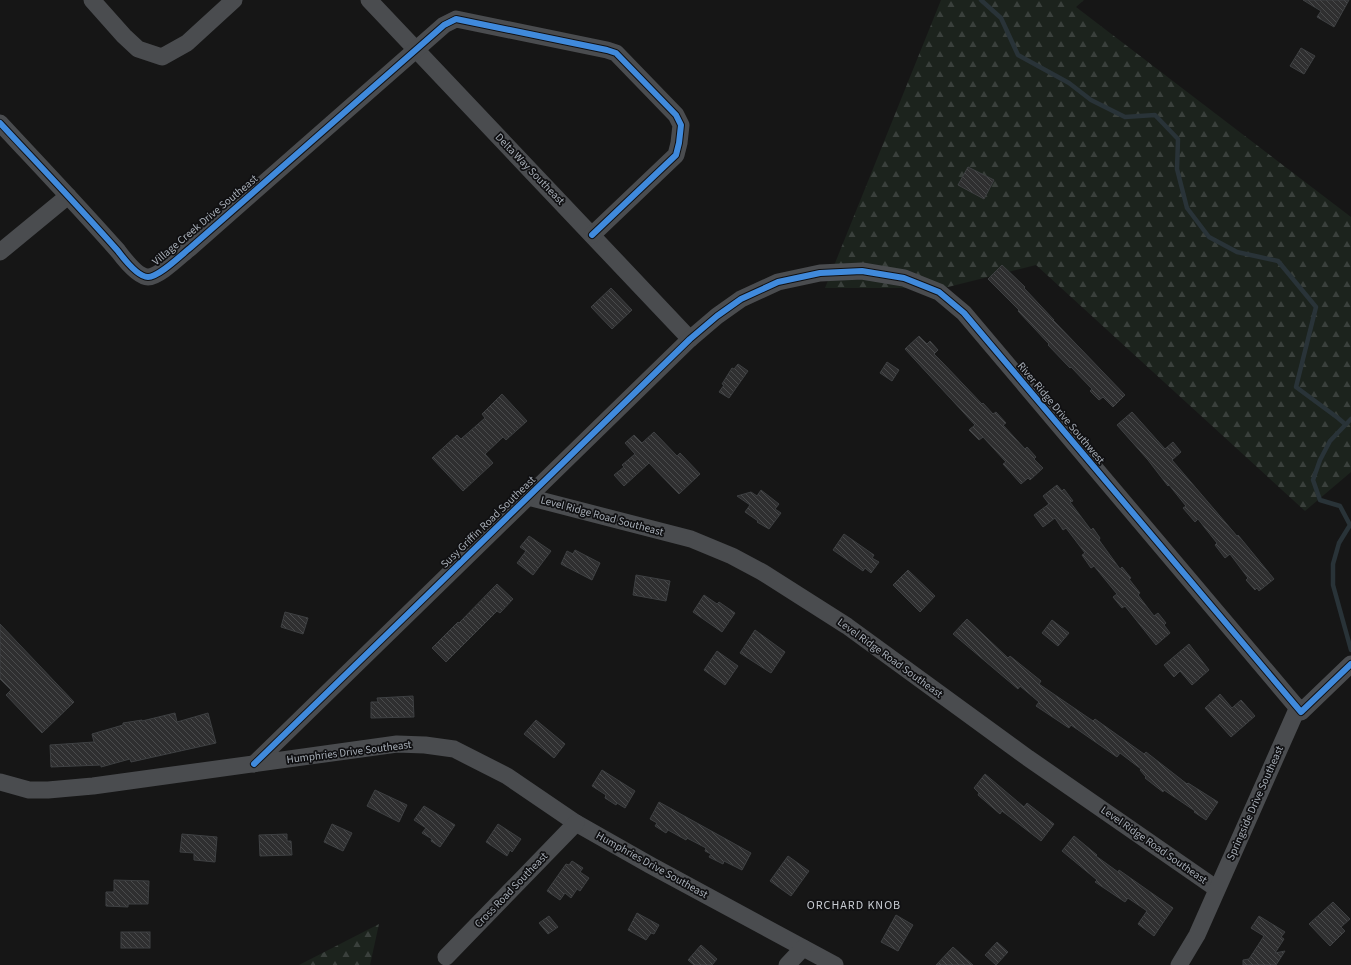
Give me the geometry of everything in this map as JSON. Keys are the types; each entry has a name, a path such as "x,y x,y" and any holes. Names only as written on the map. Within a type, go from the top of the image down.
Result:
{"street":[{"path":"92,0 124,36 138,49 162,57 187,43 234,0"},
{"name":"Delta Way Southeast","path":"369,0 690,339"},
{"name":"Village Creek Drive Southeast","path":"0,123 140,274 147,277 157,274 190,248 444,25 456,19 616,53 676,115 681,125 676,156 592,235"},
{"path":"0,252 68,196"},
{"name":"River Ridge Drive Southwest","path":"741,299 778,282 820,273 862,271 904,278 939,292 964,312 1298,707"},
{"name":"Susy Griffin Road Southeast","path":"254,764 690,339 716,316 741,299"},
{"name":"Level Ridge Road Southeast","path":"528,497 691,540 732,556 762,572 847,626 1028,758 1217,888"},
{"path":"1298,707 1301,712 1351,664"},
{"name":"Springside Drive Southeast","path":"1179,965 1197,935 1298,707"},
{"name":"Humphries Drive Southeast","path":"0,782 29,790 48,790 93,786 397,744 425,745 454,750 507,776 576,823 650,865 835,965"},
{"name":"Cross Road Southeast","path":"446,957 576,823"},
{"path":"788,965 803,948"}],"green space":[{"path":"941,0 1084,0 1076,7 1351,217 1351,472 1305,511 1036,265 944,288 825,288"},
{"path":"379,924 370,965 299,965"}],"building":[{"path":"1303,0 1349,0 1334,27 1317,17 1321,11"},
{"path":"1301,48 1315,56 1304,74 1290,66"},
{"path":"968,167 994,180 984,199 958,185"},
{"path":"1002,265 1025,287 1024,288 1053,320 1125,395 1113,407 1103,397 1099,400 1090,391 1092,389 1048,345 1049,344 1018,311 1019,310 988,279"},
{"path":"611,288 632,310 612,329 591,307"},
{"path":"919,336 927,344 930,341 938,350 934,354 982,404 983,403 993,414 996,412 1006,423 1003,425 1025,449 1027,447 1036,457 1034,459 1043,468 1030,480 1028,478 1021,484 1003,464 1006,462 983,437 979,440 969,430 975,425 905,349"},
{"path":"887,362 899,370 892,381 880,373"},
{"path":"738,364 748,371 729,398 719,392 732,368 734,369"},
{"path":"502,394 527,421 506,440 503,437 485,454 493,463 463,491 432,458 457,435 461,439 485,418 482,414"},
{"path":"1132,412 1165,449 1173,442 1181,452 1172,460 1237,536 1238,535 1274,579 1259,591 1257,588 1255,590 1246,580 1248,578 1230,554 1225,558 1215,545 1217,543 1198,519 1195,522 1183,508 1186,506 1117,425"},
{"path":"654,432 677,456 680,453 700,474 679,494 649,463 624,486 614,475 624,467 622,465 635,454 625,443 634,435 642,443"},
{"path":"1057,485 1062,491 1064,489 1073,501 1070,502 1091,530 1093,528 1100,538 1099,540 1120,569 1122,567 1131,578 1129,579 1140,593 1138,595 1154,616 1158,613 1166,623 1164,625 1170,633 1156,645 1125,606 1122,608 1113,597 1117,594 1094,566 1091,568 1082,555 1085,553 1066,528 1063,530 1055,518 1043,527 1034,515 1049,504 1043,496"},
{"path":"761,490 779,504 775,509 781,513 769,529 757,522 758,521 745,512 750,505 737,496 751,492 757,496"},
{"path":"844,534 874,555 872,558 879,562 871,573 865,568 863,571 833,550"},
{"path":"529,536 551,551 533,575 517,563 526,551 520,547"},
{"path":"575,550 600,563 592,580 561,564 567,551 573,554"},
{"path":"908,570 935,596 920,612 893,585"},
{"path":"636,575 670,581 666,601 633,595"},
{"path":"497,584 513,599 500,613 497,611 446,662 432,648"},
{"path":"704,595 717,604 719,602 735,613 722,632 693,612"},
{"path":"285,612 308,618 303,634 281,627"},
{"path":"967,619 1008,658 1010,656 1041,681 1039,684 1093,721 1095,719 1144,754 1146,752 1187,784 1188,783 1218,802 1206,820 1164,790 1163,792 1145,778 1146,777 1140,770 1141,769 1120,753 1117,757 1071,725 1069,728 1036,706 1039,702 1020,686 1018,689 953,634"},
{"path":"1052,620 1069,633 1058,646 1042,633"},
{"path":"0,624 74,702 42,733 6,695 11,690 0,679"},
{"path":"755,630 785,652 771,673 740,653"},
{"path":"1189,644 1209,670 1192,685 1180,671 1174,677 1164,665"},
{"path":"717,651 738,666 725,685 704,670"},
{"path":"1220,694 1232,708 1241,700 1255,716 1231,737 1205,708"},
{"path":"413,696 414,717 371,718 371,702 378,702 377,698"},
{"path":"175,713 177,722 208,713 216,743 131,762 130,759 101,767 101,765 51,767 50,745 94,742 92,734 123,725 123,723 142,721"},
{"path":"536,720 565,744 554,758 524,734"},
{"path":"602,770 635,791 625,808 617,803 616,805 605,798 606,795 592,786"},
{"path":"985,774 1024,807 1027,803 1054,824 1041,841 1002,811 1000,814 978,795 979,793 974,788"},
{"path":"375,790 407,805 399,822 367,806"},
{"path":"659,802 751,853 742,870 724,861 723,864 709,857 711,854 705,851 706,848 687,838 686,840 668,830 666,833 655,826 657,823 650,819"},
{"path":"424,806 455,825 440,847 431,841 432,839 422,833 426,828 414,820"},
{"path":"332,824 352,833 343,851 324,842"},
{"path":"498,824 521,839 512,852 510,850 507,856 486,842"},
{"path":"182,834 217,837 215,862 194,860 194,853 180,852"},
{"path":"287,834 287,841 291,841 292,855 260,856 259,835"},
{"path":"1074,836 1097,855 1096,856 1118,872 1119,870 1173,908 1154,936 1138,924 1147,911 1128,898 1125,902 1095,882 1097,880 1062,851"},
{"path":"788,856 809,871 791,896 770,881"},
{"path":"572,861 583,868 580,872 589,878 580,891 577,889 571,898 565,893 560,900 547,891 566,864 569,865"},
{"path":"114,880 149,881 148,904 128,904 128,907 106,906 106,892 114,892"},
{"path":"1333,902 1350,919 1341,927 1345,931 1330,946 1309,924"},
{"path":"637,913 659,925 654,934 651,933 646,940 628,930"},
{"path":"896,915 913,925 898,951 881,942"},
{"path":"549,916 558,927 548,934 539,923"},
{"path":"1259,916 1285,932 1281,937 1284,939 1275,953 1285,951 1276,965 1243,965 1243,960 1249,959 1264,936 1251,928"},
{"path":"121,932 150,932 150,948 121,948"},
{"path":"997,942 1008,952 996,965 985,955"},
{"path":"701,945 717,959 712,965 694,965 688,960"},
{"path":"953,947 973,965 936,965"}],"waterway":[{"path":"981,0 1001,18 1018,55 1069,83 1091,100 1125,117 1155,115 1178,139 1177,169 1187,208 1209,237 1237,252 1278,261 1316,307 1296,387 1345,424"},
{"path":"1351,419 1330,441 1320,460 1313,480 1320,500 1340,506 1350,525 1339,543 1333,564 1333,585 1351,650"}],"cycle path":[{"path":"0,123 132,267 144,276 153,276 164,270 190,248 444,25 456,19 616,53 676,115 681,125 676,155 592,235"},
{"path":"254,764 690,339 717,316 741,299 778,282 820,273 862,271 904,278 939,292 964,313 1301,712 1351,664"}],"district":[{"name":"ORCHARD KNOB","path":"854,905"}]}
